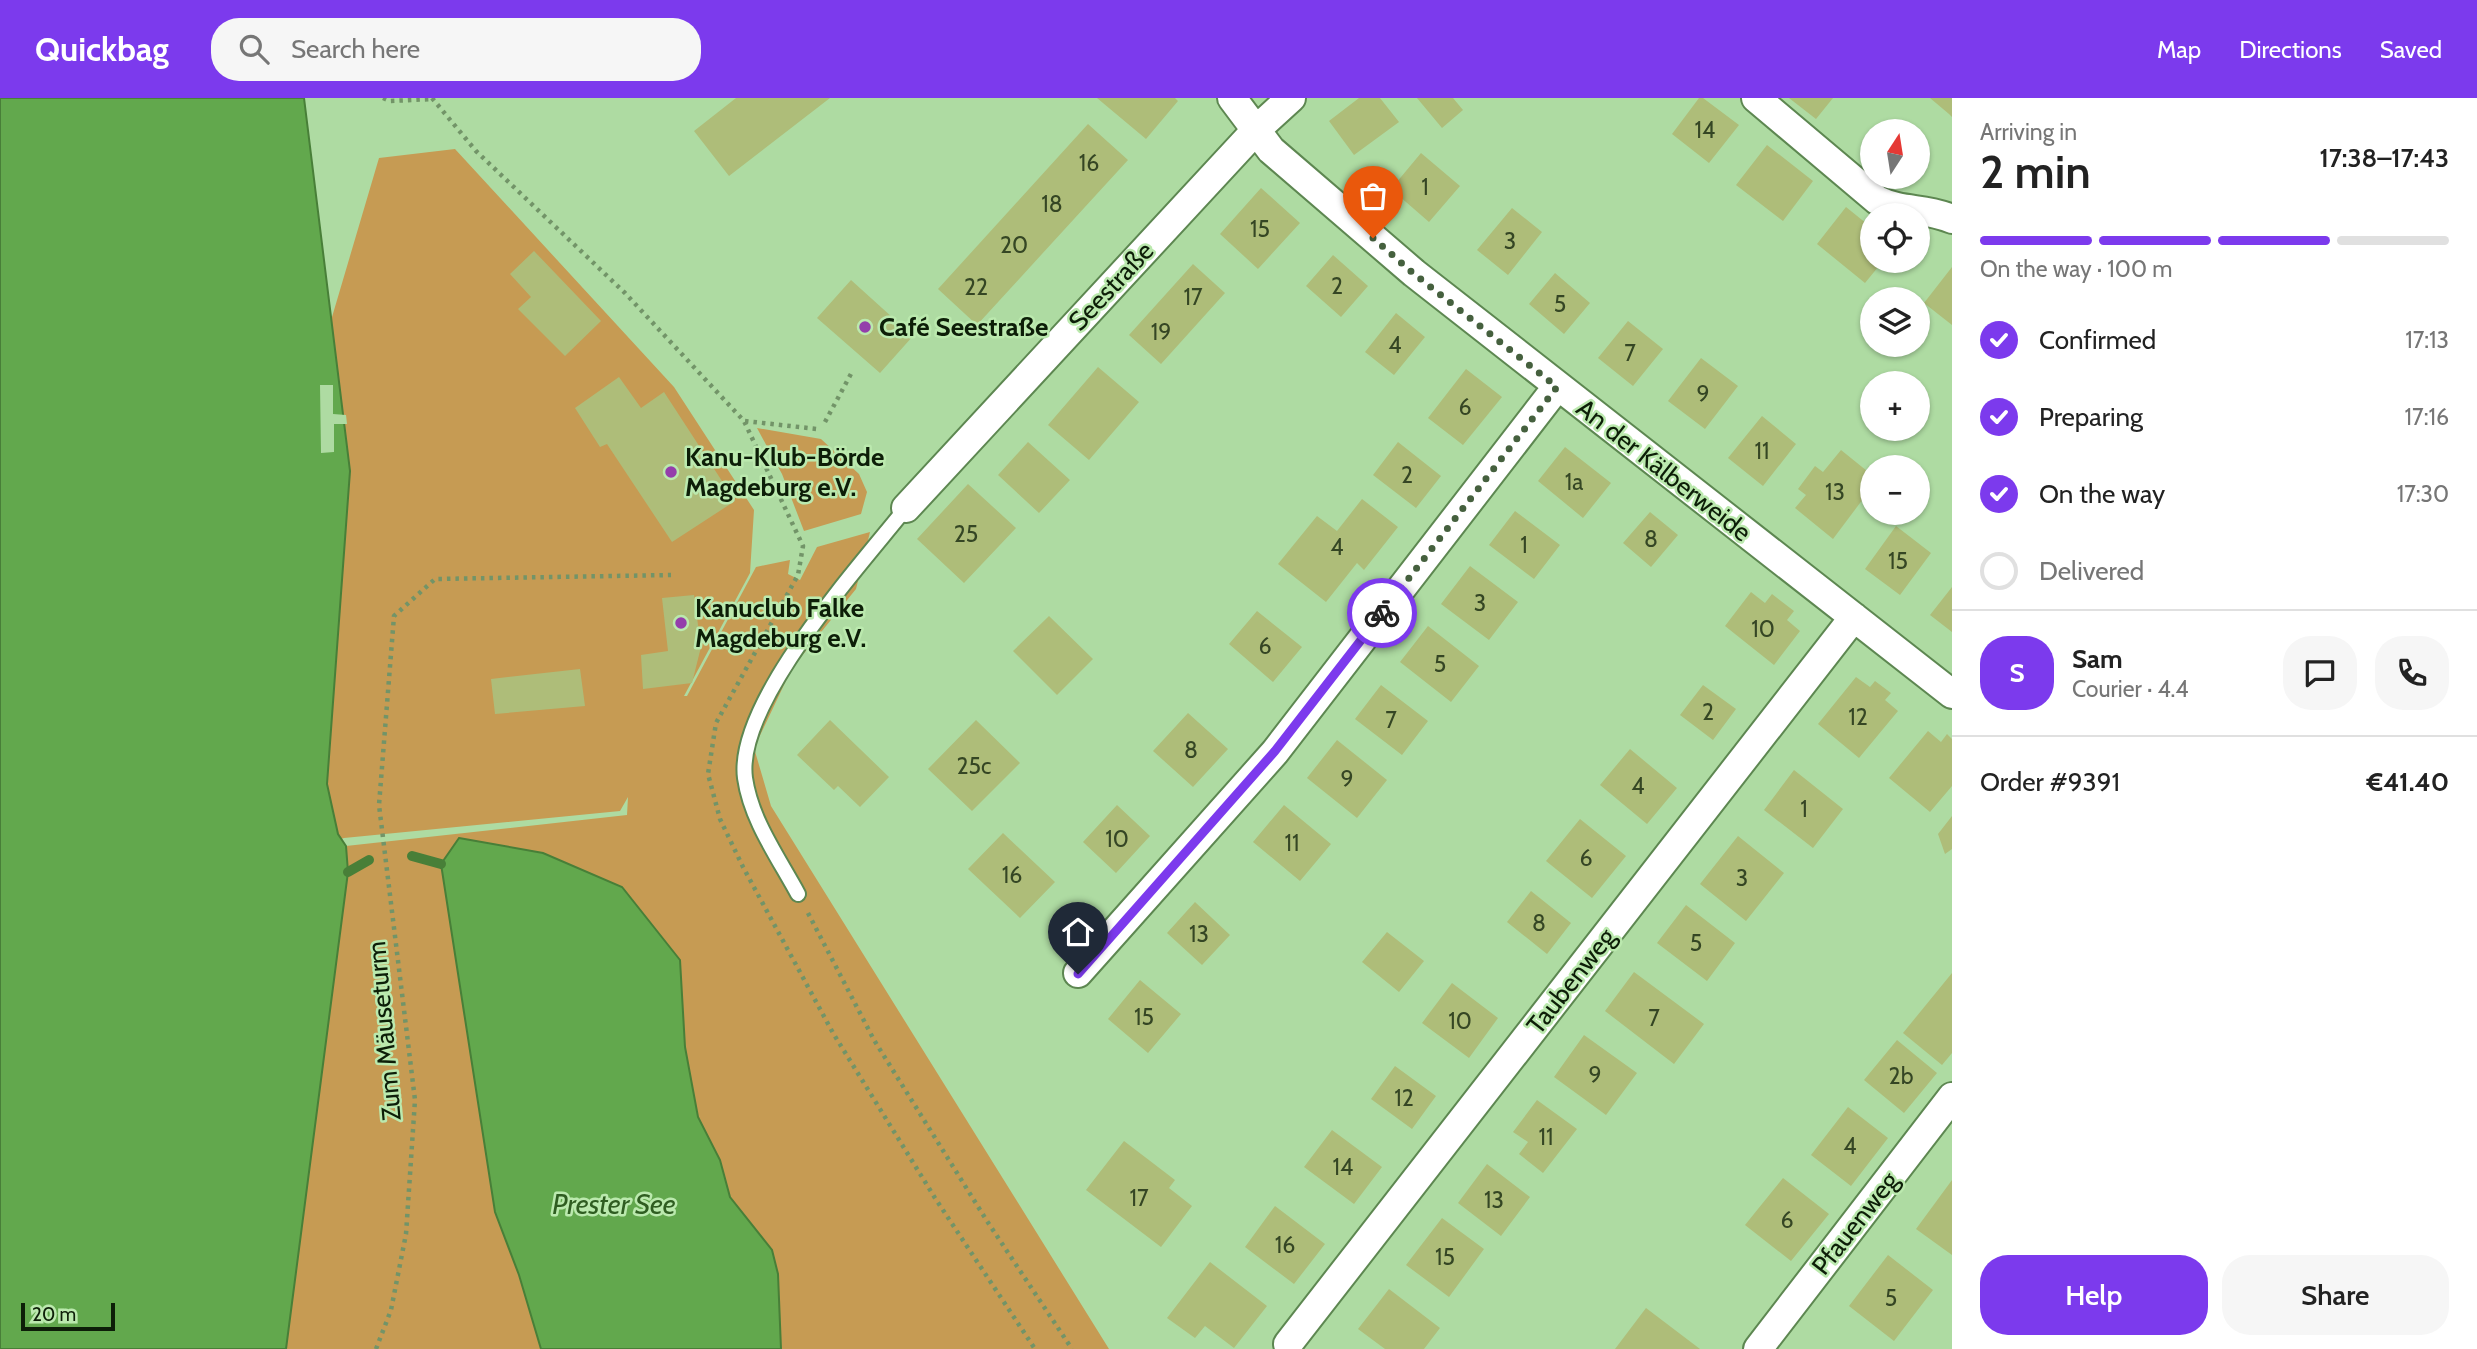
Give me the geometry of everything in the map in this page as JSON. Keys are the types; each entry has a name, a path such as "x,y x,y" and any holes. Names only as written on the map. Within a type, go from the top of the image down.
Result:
{"street":[{"name":"An der Kälberweide","path":"1232,98 1271,149 1413,273 1952,694"},
{"name":"Seestraße","path":"906,508 1257,129 1291,98"},
{"path":"1756,98 1878,200 1893,207 1935,212 1952,219"},
{"path":"1078,974 1275,751 1557,387"},
{"name":"Taubenweg","path":"1288,1344 1854,617"},
{"name":"Pfauenweg","path":"1758,1349 1952,1097"}],"lane":[{"path":"798,894 751,806 745,775 750,735 768,694 794,649 906,508"}],"path":[{"path":"383,98 390,101 432,98 476,151 625,293 744,421 803,546 798,575 716,723 708,774 720,819 833,1033 935,1198 1035,1349"},
{"path":"825,422 852,372"},
{"path":"744,421 817,429"},
{"name":"Zum Mäuseturm","path":"376,1349 391,1310 407,1234 415,1100 379,805 394,616 435,579 671,575"},
{"path":"798,894 874,1041 987,1221 1072,1349"}],"shaded area":[{"path":"455,149 674,387 754,510 750,573 684,696 687,696 756,567 790,560 788,574 800,580 817,547 870,532 856,589 792,668 754,748 771,806 1109,1349 781,1349 772,1250 730,1197 720,1160 698,1117 685,1047 495,1212 519,1275 541,1349 286,1349 348,872 346,846 627,815 628,797 620,811 344,838 284,856 314,378 379,158"},
{"path":"757,428 821,439 859,474 867,492 861,514 804,531 782,474"}],"water":[{"path":"0,98 304,98 350,471 327,784 338,834 346,846 348,872 286,1349 0,1349"},
{"name":"Prester See","path":"459,838 543,853 622,887 680,960 685,1047 698,1117 720,1160 730,1197 772,1250 778,1274 781,1349 541,1349 519,1275 495,1212 441,864"}],"pier":[{"path":"320,385 333,385 333,414 346,415 347,424 334,424 334,452 321,453"}],"building":[{"path":"736,98 830,98 729,176 694,131"},
{"path":"1097,98 1175,98 1178,101 1146,139"},
{"path":"1359,98 1380,98 1399,122 1354,155 1329,121"},
{"path":"1417,98 1453,98 1463,110 1442,128"},
{"path":"1699,98 1703,98 1739,125 1709,163 1672,134"},
{"path":"1789,98 1833,98 1816,119"},
{"path":"1930,98 1952,98 1952,117 1949,114"},
{"path":"1088,124 1128,160 977,325 938,289"},
{"path":"1767,145 1813,181 1783,221 1736,185"},
{"path":"1421,153 1460,186 1429,222 1391,189"},
{"path":"1261,188 1300,223 1258,269 1220,234"},
{"path":"1846,207 1860,218 1860,273 1873,273 1865,283 1817,244"},
{"path":"1512,208 1542,232 1508,275 1477,250"},
{"path":"534,251 601,321 565,356 518,309 531,297 510,274"},
{"path":"1333,255 1368,286 1341,317 1306,286"},
{"path":"1193,264 1225,293 1161,364 1129,335"},
{"path":"1952,267 1952,325 1930,308 1930,295"},
{"path":"1555,273 1590,303 1564,334 1529,304"},
{"name":"Café Seestraße","path":"851,280 913,336 880,373 817,318"},
{"path":"1396,313 1425,337 1394,375 1365,352"},
{"path":"1628,321 1663,349 1633,386 1598,358"},
{"path":"1701,358 1738,386 1705,429 1668,401"},
{"path":"1098,367 1139,402 1089,460 1048,425"},
{"path":"1466,369 1502,397 1463,445 1428,418"},
{"name":"Kanu-Klub-Börde Magdeburg e.V.","path":"619,377 641,408 664,392 735,501 672,542 607,444 600,447 575,408"},
{"path":"1762,416 1796,444 1763,486 1728,458"},
{"path":"1028,442 1070,480 1039,513 998,475"},
{"path":"1398,442 1441,476 1416,508 1373,475"},
{"path":"1565,447 1611,483 1583,518 1538,481"},
{"path":"1841,450 1860,465 1860,503 1833,539 1795,508 1806,495 1798,489 1815,466 1823,472"},
{"path":"968,484 1016,528 964,583 917,539"},
{"path":"1362,499 1398,527 1364,570 1357,563 1326,602 1278,564 1317,516 1337,531"},
{"path":"1515,511 1560,545 1534,579 1489,545"},
{"path":"1650,512 1678,535 1651,567 1623,543"},
{"path":"1896,526 1931,553 1900,595 1865,569"},
{"path":"1470,566 1518,602 1489,640 1441,604"},
{"path":"1952,587 1952,632 1930,615"},
{"path":"1751,592 1765,603 1772,594 1794,611 1787,620 1800,631 1774,665 1725,626"},
{"path":"694,595 701,647 692,683 643,689 641,655 668,651 662,598"},
{"path":"1257,611 1302,647 1273,682 1229,644"},
{"path":"1049,616 1093,659 1057,695 1013,651"},
{"path":"1428,626 1479,666 1451,702 1400,662"},
{"path":"580,669 585,706 495,714 491,679"},
{"path":"1856,677 1870,687 1875,681 1891,693 1885,700 1898,711 1859,758 1818,724"},
{"path":"1381,685 1428,721 1402,755 1355,719"},
{"path":"1703,685 1736,709 1713,740 1680,715"},
{"path":"1188,713 1228,749 1193,787 1153,751"},
{"path":"830,720 889,777 860,807 838,786 834,790 797,755"},
{"path":"976,720 1020,763 972,811 928,769"},
{"path":"1928,731 1941,742 1947,734 1952,739 1952,786 1930,812 1889,778"},
{"path":"1337,740 1387,780 1357,818 1307,778"},
{"path":"1630,749 1677,788 1647,824 1600,785"},
{"path":"1794,770 1843,809 1813,848 1764,810"},
{"path":"1117,805 1150,836 1116,873 1083,842"},
{"path":"1284,805 1331,844 1300,881 1253,842"},
{"path":"1952,816 1952,849 1945,854 1938,834"},
{"path":"1580,819 1626,856 1592,898 1546,861"},
{"path":"1003,833 1055,882 1020,918 968,869"},
{"path":"1738,836 1784,873 1746,921 1700,884"},
{"path":"1531,891 1571,923 1547,954 1507,922"},
{"path":"1195,902 1230,935 1202,965 1167,933"},
{"path":"1686,905 1735,943 1707,981 1657,943"},
{"path":"1387,932 1424,961 1399,992 1362,962"},
{"path":"1634,972 1704,1024 1674,1064 1605,1011"},
{"path":"1952,973 1952,1053 1942,1065 1903,1033"},
{"path":"1140,980 1181,1014 1148,1053 1108,1019"},
{"path":"1452,983 1498,1018 1469,1058 1422,1023"},
{"path":"1584,1035 1637,1073 1606,1115 1554,1077"},
{"path":"1897,1040 1937,1073 1904,1113 1864,1080"},
{"path":"1395,1066 1436,1096 1412,1129 1371,1099"},
{"path":"1537,1100 1577,1129 1543,1173 1519,1154 1528,1142 1513,1132"},
{"path":"1848,1107 1888,1138 1851,1186 1811,1155"},
{"path":"1332,1130 1382,1167 1354,1204 1304,1167"},
{"path":"1124,1141 1175,1180 1169,1188 1192,1206 1161,1247 1086,1190"},
{"path":"1487,1164 1530,1197 1501,1236 1458,1203"},
{"path":"1783,1178 1829,1214 1791,1261 1745,1225"},
{"path":"1952,1180 1952,1255 1916,1229"},
{"path":"1275,1206 1325,1244 1294,1284 1245,1247"},
{"path":"1442,1218 1484,1249 1449,1297 1406,1265"},
{"path":"1888,1255 1933,1290 1894,1341 1849,1306"},
{"path":"1210,1262 1267,1306 1234,1348 1205,1326 1195,1338 1167,1318"},
{"path":"1389,1289 1440,1328 1424,1349 1385,1349 1358,1329"},
{"path":"1646,1308 1700,1349 1615,1349"}],"waterway":[{"path":"412,856 441,864"},
{"path":"348,872 369,860"}],"way so far":[{"path":"1373,238 1557,387 1382,613"}],"place":[{"name":"Café Seestraße","path":"865,327"},
{"name":"Kanu-Klub-Börde Magdeburg e.V.","path":"671,472"},
{"name":"Kanuclub Falke Magdeburg e.V.","path":"681,623"}],"route":[{"path":"1078,974 1275,751 1382,613"}]}
